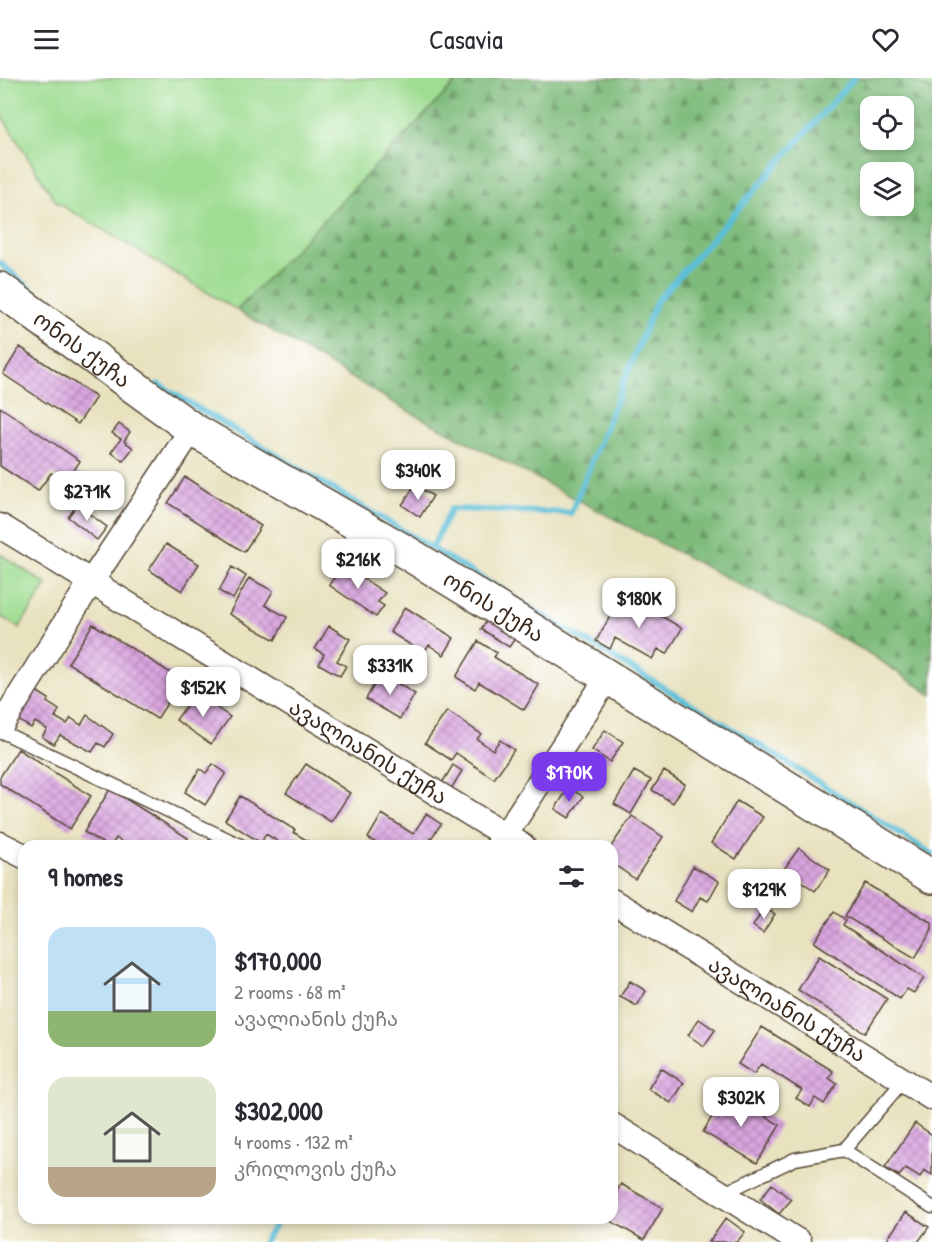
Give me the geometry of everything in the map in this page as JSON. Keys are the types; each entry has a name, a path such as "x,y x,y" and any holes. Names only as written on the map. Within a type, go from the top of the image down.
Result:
{"main road":[{"name":"ონის ქუჩა","path":"0,289 192,429 409,555 932,877"}],"street":[{"path":"0,729 90,582 192,429"},
{"name":"ავალიანის ქუჩა","path":"0,526 506,840"},
{"path":"510,840 608,677"},
{"path":"0,844 18,853"},
{"name":"ავალიანის ქუჩა","path":"618,905 932,1098"},
{"path":"618,1129 799,1242"}],"lane":[{"path":"0,729 230,840"},
{"path":"722,1194 795,1159 844,1150 904,1080"},
{"path":"844,1150 932,1207"}],"green space":[{"path":"0,78 460,78 237,310 56,202 0,113"},
{"path":"460,78 908,78 932,91 932,695 864,650 408,411 237,310"},
{"path":"908,78 932,78 932,91"},
{"path":"0,554 47,585 19,628 0,616"}],"building":[{"path":"20,347 96,397 78,424 3,374"},
{"path":"0,407 80,461 74,470 91,481 75,506 58,494 66,483 51,473 38,491 0,466"},
{"path":"119,424 130,432 124,441 133,448 123,461 111,452 121,439 112,433"},
{"path":"185,477 261,526 244,552 168,503"},
{"path":"415,485 433,496 420,517 402,505"},
{"path":"77,505 107,527 97,540 68,517"},
{"path":"166,544 199,564 182,591 149,570"},
{"path":"343,565 385,593 378,602 384,606 376,617 329,585"},
{"path":"232,567 246,576 233,599 219,591"},
{"path":"249,578 273,591 265,605 287,617 275,640 229,614"},
{"path":"623,594 682,628 667,654 658,649 652,659 615,638 610,649 596,641"},
{"path":"405,607 454,638 444,655 429,645 423,653 390,632"},
{"path":"491,614 519,633 509,647 481,629"},
{"path":"93,624 182,680 157,719 68,663"},
{"path":"329,626 350,639 337,661 346,666 340,676 319,664 324,654 315,649"},
{"path":"478,641 497,653 494,657 539,685 524,710 479,682 475,689 456,677"},
{"path":"381,673 415,694 400,719 366,699"},
{"path":"33,689 49,699 47,702 59,710 55,717 67,724 71,718 81,725 87,715 113,734 105,747 98,743 92,752 60,735 54,744 42,737 47,729 35,722 31,728 15,718"},
{"path":"195,693 230,717 211,744 176,720"},
{"path":"447,711 481,734 477,739 493,750 500,740 514,750 494,779 456,753 451,760 425,743"},
{"path":"605,730 623,742 610,762 592,750"},
{"path":"18,749 91,796 70,829 0,784 0,777"},
{"path":"213,764 226,773 205,805 185,792 200,769 206,773"},
{"path":"306,764 350,793 331,822 286,793"},
{"path":"453,765 462,771 451,789 442,783"},
{"path":"634,771 651,780 631,814 614,804"},
{"path":"664,771 685,784 673,803 652,790"},
{"path":"569,787 583,797 569,818 555,809"},
{"path":"110,789 188,838 187,840 119,840 116,838 115,840 97,840 84,832"},
{"path":"240,796 295,830 293,832 306,840 276,840 266,834 263,840 256,840 225,820"},
{"path":"737,801 763,817 736,859 711,843"},
{"path":"382,814 413,834 426,814 441,824 430,840 371,840 368,838"},
{"path":"632,816 663,837 635,879 618,867 618,840 615,840"},
{"path":"799,848 830,870 815,891 784,869"},
{"path":"693,866 719,881 708,901 700,897 692,912 674,901"},
{"path":"865,883 932,923 932,930 915,958 845,916"},
{"path":"764,908 775,914 763,933 753,926"},
{"path":"834,912 846,920 843,925 924,978 914,993 907,989 900,999 814,942"},
{"path":"819,956 887,999 865,1033 798,990"},
{"path":"630,981 646,991 637,1006 620,997"},
{"path":"699,1019 715,1030 704,1046 688,1035"},
{"path":"762,1027 833,1071 829,1078 837,1084 824,1104 815,1098 810,1107 796,1098 802,1090 761,1064 754,1074 738,1064"},
{"path":"661,1068 684,1083 671,1103 648,1089"},
{"path":"726,1093 780,1125 757,1163 703,1132"},
{"path":"915,1123 932,1135 932,1175 924,1170 920,1177 906,1168 899,1176 885,1167"},
{"path":"621,1184 663,1208 644,1240 616,1224 618,1224 618,1189"},
{"path":"772,1184 791,1200 779,1214 760,1199"},
{"path":"906,1212 929,1227 918,1242 885,1242"},
{"path":"726,1218 745,1232 737,1242 709,1242"}],"waterway":[{"path":"432,548 451,509 571,513 656,302 854,78"},
{"path":"0,263 53,308"},
{"path":"158,384 761,746 932,854"},
{"path":"264,1242 276,1224"}]}
